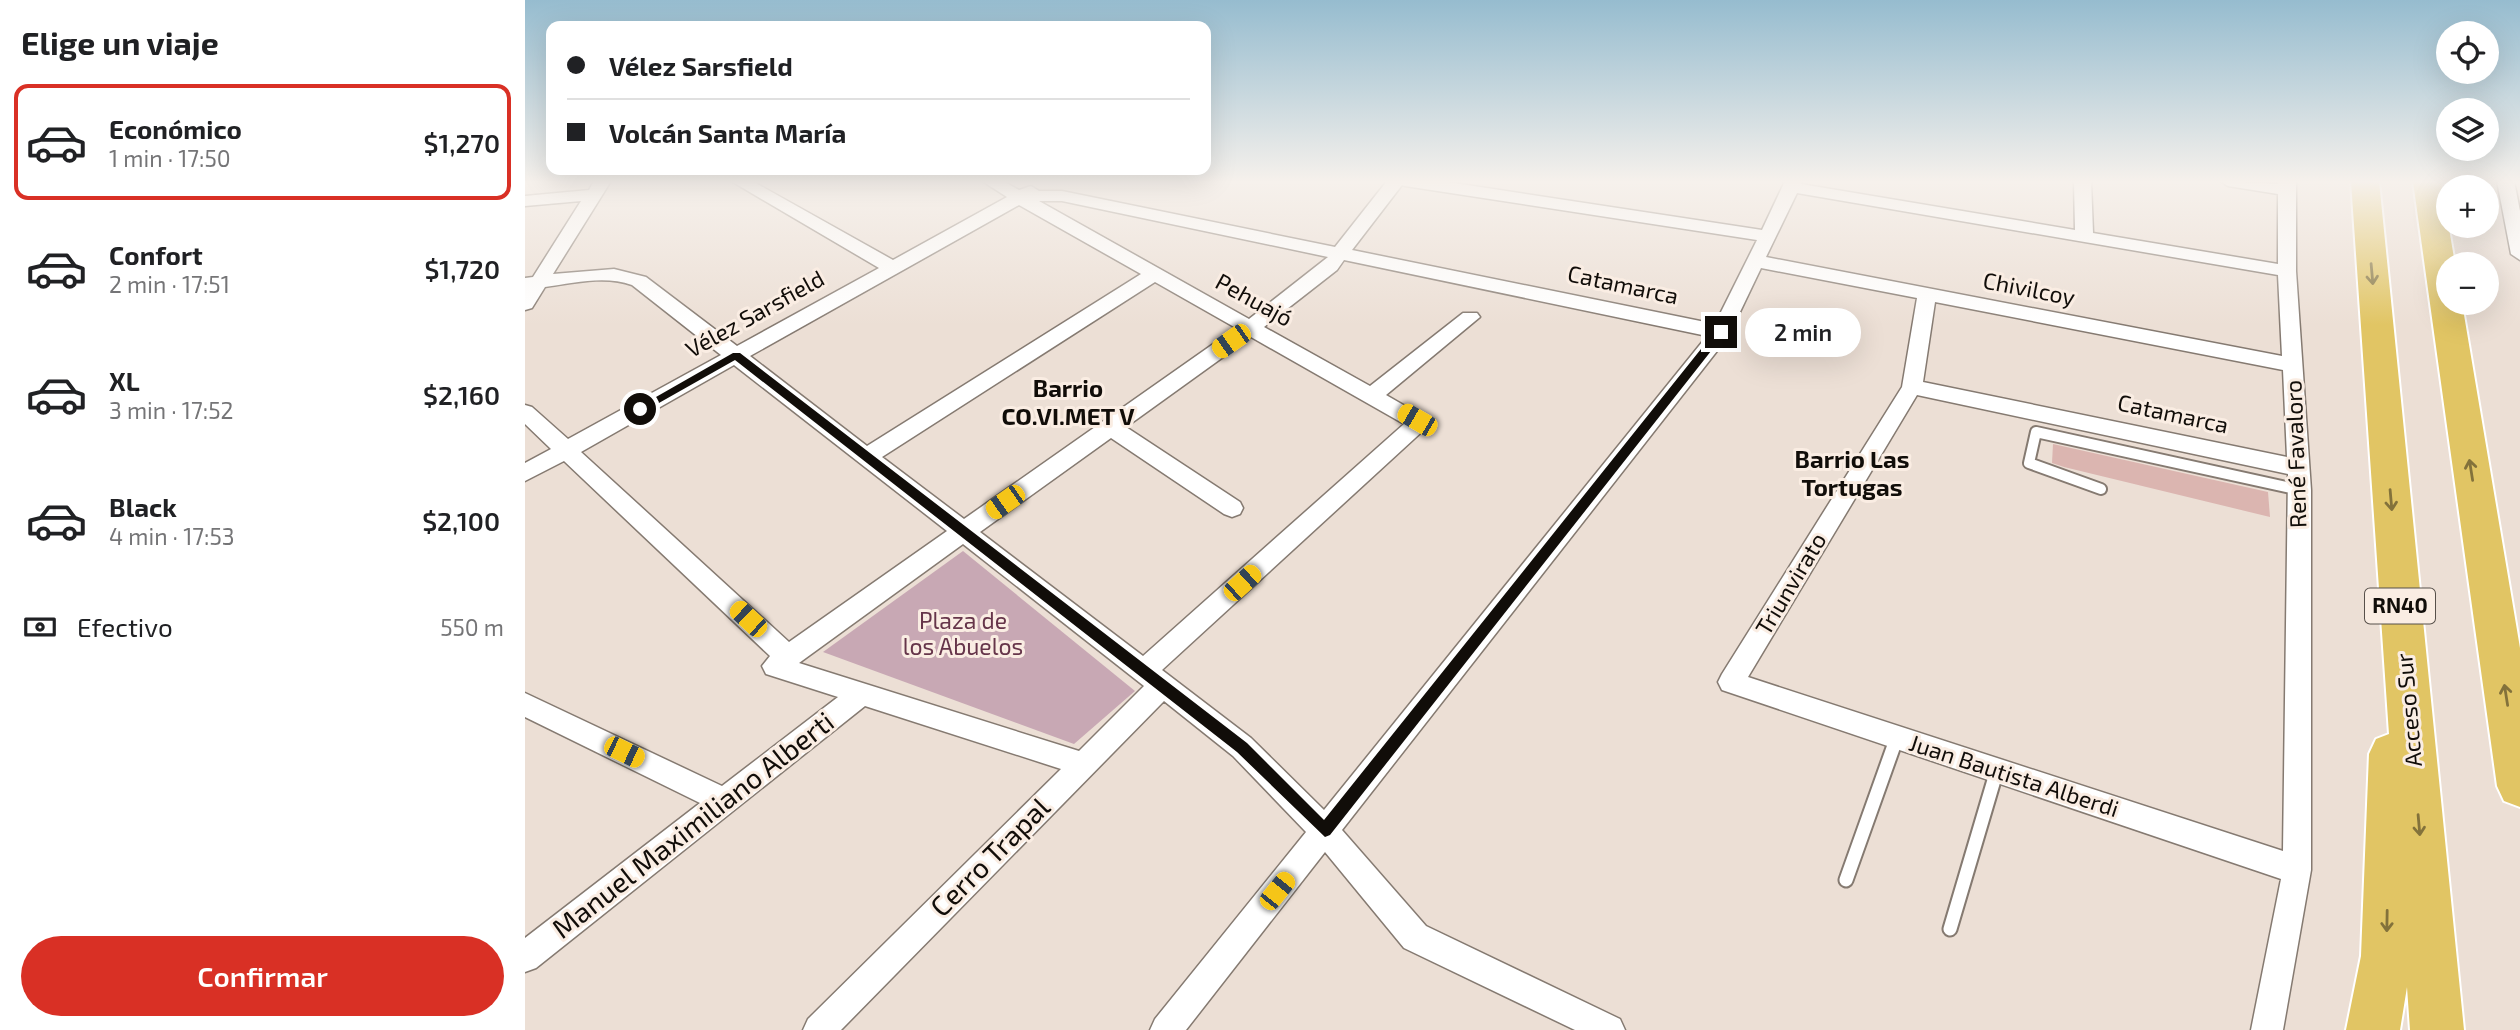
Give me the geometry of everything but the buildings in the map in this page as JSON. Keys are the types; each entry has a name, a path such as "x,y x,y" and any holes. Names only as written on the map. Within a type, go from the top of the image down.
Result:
{"highway":[{"name":"Acceso Sur","path":"2369,229 2437,1030"},
{"path":"2435,229 2520,786"},
{"path":"2373,1030 2387,956 2398,584"}],"street":[{"path":"525,304 532,284 570,229"},
{"path":"825,229 892,267"},
{"name":"Vélez Sarsfield","path":"525,473 960,229"},
{"name":"Pehuajó","path":"1078,229 1419,423"},
{"name":"Catamarca","path":"1224,229 1721,332"},
{"path":"781,661 1251,327 1329,266 1360,229"},
{"path":"1721,229 1767,236"},
{"path":"1166,1030 1721,332 1770,229"},
{"path":"2040,229 2287,271"},
{"path":"2084,229 2084,237"},
{"name":"René Favaloro","path":"2267,1030 2297,870 2300,479 2287,271 2287,229"},
{"path":"2515,229 2520,254"},
{"name":"Chivilcoy","path":"1755,261 2293,365"},
{"path":"866,457 1156,273"},
{"path":"532,284 613,275 633,279 736,355 962,533 1242,747 1325,831 1415,937 1609,1030"},
{"name":"Triunvirato","path":"1731,682 1912,387 1927,295"},
{"path":"1372,395 1470,317"},
{"name":"Catamarca","path":"1912,387 2300,479"},
{"path":"525,412 568,450 781,661 861,694 1082,764"},
{"name":"Cerro Trapal","path":"819,1030 1082,764 1153,678 1419,423"},
{"path":"1111,426 1232,508"},
{"name":"Juan Bautista Alberdi","path":"1731,682 2297,870"},
{"name":"Manuel Maximiliano Alberti","path":"525,957 861,694"},
{"path":"525,704 723,801"}],"lane":[{"path":"2101,489 2029,463 2035,432 2300,479"},
{"path":"1846,880 1897,737"},
{"path":"1950,929 1997,770"}],"green space":[{"name":"Plaza de los Abuelos","path":"963,551 1135,691 1074,744 823,652"}],"district":[{"name":"Barrio CO.VI.MET V","path":"1068,403"},
{"name":"Barrio Las Tortugas","path":"1852,474"}],"route":[{"path":"640,409 736,355 962,533 1242,747 1325,831 1721,332"}]}
